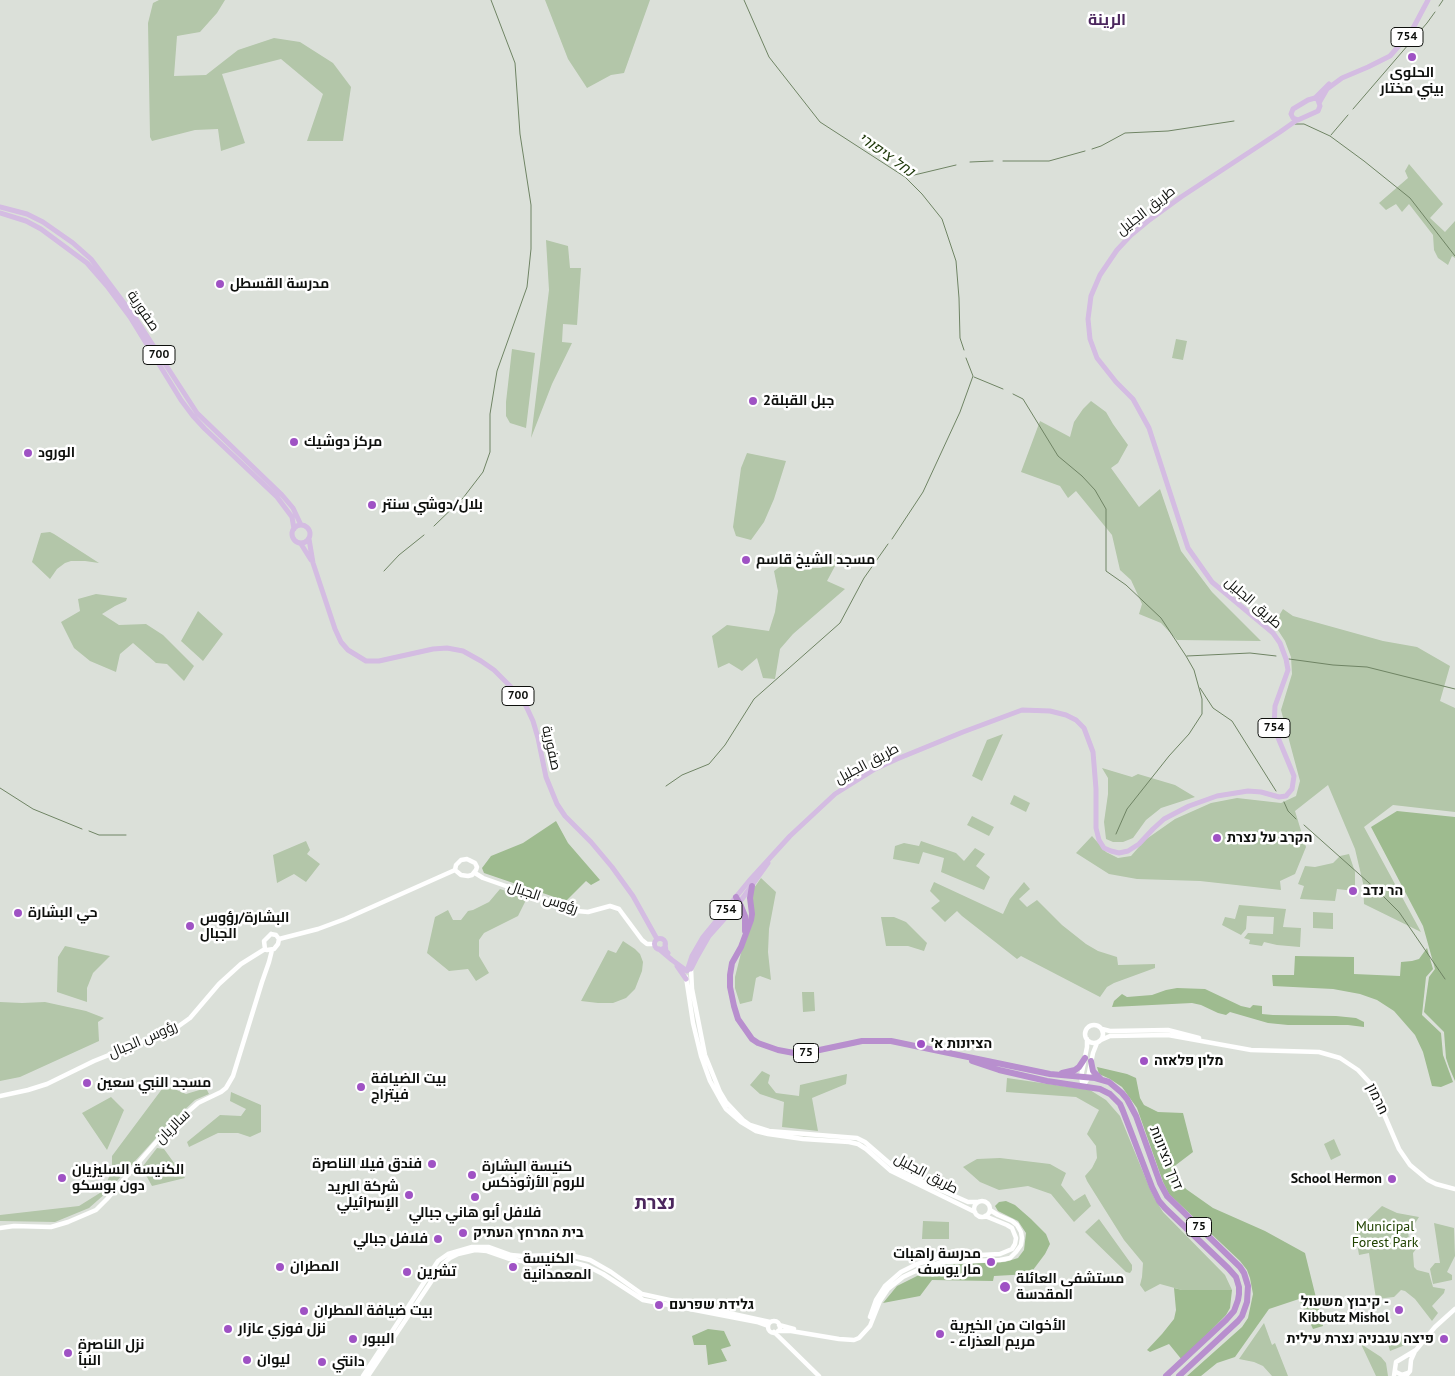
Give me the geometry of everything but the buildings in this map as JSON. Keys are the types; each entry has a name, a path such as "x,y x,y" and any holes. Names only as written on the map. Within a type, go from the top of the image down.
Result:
{"highway":[{"name":"דרך הציונות","path":"752,886 746,928 741,947 732,963 730,987 738,1019 752,1039 765,1047 790,1053 804,1053 862,1041 884,1040 1054,1074 1104,1080 1122,1092 1132,1106 1160,1184 1167,1196 1234,1261 1244,1272 1247,1279 1247,1302 1242,1316 1233,1327 1179,1376"},
{"path":"739,900 748,918"},
{"path":"728,916 739,912 748,918"},
{"name":"דרך הציונות","path":"960,1056 1006,1072 1104,1090 1120,1104 1128,1120 1154,1193 1159,1201 1236,1277 1238,1282 1238,1300 1231,1316 1166,1376"},
{"path":"1054,1074 1075,1070 1088,1060 1092,1071 1104,1080"}],"main road":[{"name":"754","path":"1317,101 1324,88 1339,76 1374,64 1390,56 1411,32 1428,0"},
{"name":"طريق الجليل","path":"774,854 834,794 851,783 898,759 1022,710 1050,711 1066,715 1076,720 1084,728 1093,752 1096,788 1096,828 1099,840 1104,848 1111,852 1128,852 1139,844 1164,819 1189,806 1217,796 1248,791 1279,797 1286,796 1292,789 1294,776 1274,728 1275,706 1288,670 1280,643 1273,634 1212,582 1188,548 1149,428 1133,399 1116,382 1097,358 1092,348 1088,329 1089,307 1092,296 1100,275 1116,250 1148,221 1283,129 1297,120 1318,111 1320,109 1317,101 1308,100 1293,109 1291,111 1292,116 1283,129"},
{"path":"1292,116 1297,120"},
{"name":"صفورية","path":"0,207 27,214 43,222 73,243 91,259 136,319 197,413 282,494 293,508 301,525"},
{"name":"صفورية","path":"0,213 26,221 41,229 87,263 130,317 181,400 193,416 277,497 292,517 294,529"},
{"path":"294,529 301,525"},
{"name":"700","path":"301,525 309,530 309,539"},
{"name":"700","path":"294,529 293,539 301,544"},
{"path":"301,544 309,539"},
{"name":"صفورية","path":"309,539 313,563 335,629 341,642 356,656 366,661 379,661 433,649 447,648 463,651 494,670 511,687 526,706 533,721 546,777 557,804 565,816 612,867 633,896 656,942"},
{"name":"صفورية","path":"301,544 313,563"},
{"name":"754","path":"688,969 690,958 703,937 752,886 774,854"},
{"name":"754","path":"688,969 709,936 728,916 758,870 774,854"},
{"name":"700","path":"674,961 666,951 664,941 662,939 656,942 659,949 674,961 688,969"},
{"path":"659,949 664,947 665,944"},
{"path":"674,961 682,962 690,958"},
{"path":"674,961 686,979"}],"street":[{"path":"461,860 475,863 477,867 474,873 468,876 461,875 455,870 457,862 461,860"},
{"path":"278,939 318,930 455,870"},
{"name":"رؤوس الجبال","path":"474,873 483,878 577,911 588,912 610,906 619,909 642,940 647,944 656,942"},
{"path":"273,934 278,939 276,947 272,950 266,949 264,942 268,937 273,934"},
{"name":"رؤوس الجبال","path":"0,1096 47,1084 94,1061 176,1028 190,1018 219,984 241,964 266,949"},
{"name":"سالزيان","path":"0,1228 14,1226 51,1227 96,1210 107,1200 164,1133 198,1103 226,1088 234,1076 262,982 270,962 272,950"},
{"name":"طريق الجليل","path":"688,969 686,979 700,1056 710,1081 726,1109 741,1122 756,1131 768,1134 858,1144 892,1171 974,1212"},
{"name":"طريق الجليل","path":"688,969 704,1055 726,1102 750,1125 769,1131 856,1138 865,1142 895,1168 968,1202 977,1202"},
{"path":"1083,1086 1080,1077 1088,1060 1094,1048 1103,1034 1102,1029 1095,1025 1088,1027 1085,1032 1088,1060 1088,1078 1083,1086"},
{"name":"חרמון","path":"1102,1029 1110,1032 1168,1030 1190,1034 1235,1048 1263,1051 1319,1052 1340,1058 1366,1077 1371,1084 1399,1149 1410,1165 1428,1180 1455,1189"},
{"name":"חרמון","path":"1099,1041 1110,1036 1161,1034 1212,1042"},
{"path":"1086,1040 1091,1043 1099,1041"},
{"path":"363,1376 438,1261 449,1256 487,1251 521,1261 571,1262 587,1266 603,1274 643,1300 769,1324 776,1321 779,1325 791,1328 840,1336 857,1336 868,1324 876,1300 885,1286 901,1272 941,1256 1000,1254 1012,1249 1016,1238 1012,1228 986,1216 978,1216 974,1212 974,1206 977,1202 982,1200 987,1203 990,1210 1012,1221 1021,1232 1021,1245 1010,1258 942,1262 903,1277 888,1288 880,1301 870,1326 859,1338 854,1340 791,1331 770,1331 769,1324"},
{"path":"986,1216 990,1210"},
{"path":"368,1376 449,1256"},
{"path":"1395,1370 1402,1375 1407,1374 1416,1350 1435,1327 1455,1309"},
{"path":"776,1332 779,1325"},
{"path":"776,1332 819,1376"},
{"path":"1394,1376 1394,1364 1416,1350"},
{"path":"1401,1359 1407,1360 1410,1365"}],"green space":[{"path":"159,0 225,0 217,13 200,32 177,36 174,76 206,75 238,50 274,38 300,42 333,63 351,87 343,141 307,141 323,94 281,59 222,74 245,143 221,151 218,129 195,130 152,141 150,137 148,23 153,3"},
{"path":"545,0 650,0 624,73 611,75 587,88 568,59"},
{"path":"1409,164 1443,204 1430,218 1445,232 1455,221 1455,258 1452,256 1448,265 1438,258 1434,250 1433,235 1409,204 1402,212 1396,204 1386,210 1379,203 1408,178 1405,171"},
{"path":"546,240 568,246 570,268 581,268 577,325 563,324 562,342 572,343 552,384 531,438 549,290"},
{"path":"1176,339 1187,341 1183,360 1172,358"},
{"path":"512,349 535,353 526,428 510,423 506,416"},
{"path":"1091,401 1106,412 1128,445 1118,463 1111,468 1139,507 1160,489 1181,551 1212,592 1261,641 1177,640 1161,623 1139,614 1142,604 1131,580 1120,570 1112,535 1076,491 1068,498 1060,486 1021,472 1040,421 1070,437 1074,422"},
{"path":"747,453 786,461 774,499 764,522 751,540 736,536 733,527 741,468"},
{"path":"50,532 99,563 71,561 57,569 50,579 32,562 41,533"},
{"path":"842,553 827,581 845,589 793,634 780,649 775,679 763,678 757,658 742,671 729,663 718,668 712,636 727,625 769,631 775,612 778,591 774,571 781,566 821,568"},
{"path":"96,594 127,598 126,601 102,614 119,625 146,624 163,635 194,666 184,681 167,664 156,663 133,643 120,654 116,672 90,661 74,648 61,622 80,611 78,599"},
{"path":"1283,609 1293,616 1383,641 1417,647 1450,666 1440,701 1455,708 1455,812 1393,805 1364,827 1421,932 1364,904 1363,883 1355,849 1328,785 1295,811 1306,847 1295,874 1280,881 1281,890 1200,881 1137,879 1109,874 1076,853 1092,836 1106,852 1118,858 1131,856 1145,840 1175,819 1211,803 1237,798 1281,803 1296,796 1300,781 1281,710 1292,674 1291,657 1285,641 1274,624"},
{"path":"198,611 223,634 203,661 181,641"},
{"path":"1003,734 982,781 972,776 987,740"},
{"path":"1102,768 1132,777 1138,774 1175,785 1195,797 1161,808 1146,820 1133,838 1123,842 1113,842 1106,839 1104,822 1108,778"},
{"path":"1014,795 1030,803 1026,812 1010,804"},
{"path":"1397,811 1455,817 1455,1081 1446,1058 1444,1032 1424,1012 1429,977 1435,969 1423,926 1371,827"},
{"path":"972,816 994,827 989,836 967,825"},
{"path":"556,821 568,843 600,880 591,885 586,881 566,901 484,873 482,868 491,856 523,843"},
{"path":"306,841 310,850 307,854 320,864 306,882 294,874 277,883 273,855"},
{"path":"921,841 956,853 964,861 975,848 985,854 976,866 990,877 984,890 941,872 944,858 923,852 919,864 893,859 895,846 904,843 919,846"},
{"path":"1349,854 1355,872 1355,891 1337,889 1335,901 1300,899 1304,886 1298,884 1305,866 1315,867 1333,863 1340,856"},
{"path":"761,878 776,892 769,929 768,952 771,980 760,976 756,978 752,1001 740,1004 735,988 735,977 747,933 752,891"},
{"path":"934,882 1003,914 1010,899 1024,882 1030,889 1019,899 1027,907 1037,900 1062,925 1086,944 1098,951 1117,957 1118,965 1155,964 1155,968 1114,983 1107,987 1100,997 1021,956 1017,959 957,911 945,922 931,908 940,901 930,891"},
{"path":"500,889 527,898 518,916 484,933 479,940 479,956 489,973 476,981 468,969 449,971 427,953 435,917 448,910 453,920 461,920 468,911 489,902"},
{"path":"1239,905 1286,909 1283,927 1301,928 1300,947 1264,942 1262,946 1249,944 1250,940 1244,938 1248,933 1273,934 1274,917 1247,916 1246,929 1241,935 1222,925 1225,917 1235,919"},
{"path":"1313,912 1333,913 1333,929 1313,928"},
{"path":"881,917 894,917 906,922 927,943 924,951 908,946 886,946"},
{"path":"623,941 640,954 643,962 642,971 635,989 626,998 613,1003 581,1001 608,950 616,953"},
{"path":"65,946 110,956 93,973 87,988 87,1002 57,992 58,957"},
{"path":"1427,948 1433,969 1426,977 1422,1015 1441,1033 1443,1055 1453,1082 1441,1087 1432,1086 1423,1052 1415,1035 1394,1011 1377,1000 1360,994 1333,989 1273,986 1272,975 1294,975 1295,956 1354,957 1354,974 1400,976 1401,962 1419,959"},
{"path":"1177,988 1205,989 1241,1006 1250,1008 1253,1005 1262,1006 1262,1014 1356,1018 1364,1022 1364,1027 1268,1023 1230,1012 1226,1015 1218,1013 1192,1003 1112,1007 1114,1001 1122,994 1127,997 1152,995"},
{"path":"802,992 814,992 815,1011 803,1012"},
{"path":"0,1002 45,1002 86,1011 104,1018 98,1022 99,1041 20,1077 0,1081"},
{"path":"1097,1067 1136,1078 1140,1098 1144,1105 1158,1112 1183,1113 1193,1152 1172,1168 1186,1189 1213,1208 1265,1231 1305,1253 1323,1326 1313,1329 1299,1299 1269,1309 1235,1357 1217,1363 1201,1376 1187,1376 1242,1327 1248,1318 1253,1294 1250,1278 1240,1261 1169,1194 1137,1108 1122,1087 1099,1074"},
{"path":"762,1071 770,1075 768,1083 776,1093 799,1096 800,1085 847,1074 846,1084 812,1098 818,1131 782,1127 784,1102 760,1094 750,1085"},
{"path":"1007,1078 1090,1090 1106,1100 1120,1116 1150,1189 1163,1212 1225,1275 1232,1290 1182,1290 1160,1284 1145,1292 1140,1285 1143,1263 1124,1240 1085,1176 1097,1158 1096,1146 1087,1134 1099,1110 1076,1097 1006,1092"},
{"path":"165,1085 186,1094 206,1088 209,1094 195,1100 165,1128 106,1193 89,1208 55,1222 0,1221 0,1215 79,1206 103,1191 112,1170 112,1156"},
{"path":"231,1092 261,1105 261,1132 250,1137 238,1133 218,1133 189,1147 187,1142 220,1115 241,1116 246,1109 230,1101"},
{"path":"111,1097 124,1110 107,1150 82,1113"},
{"path":"1334,1139 1341,1155 1331,1160 1324,1144"},
{"path":"157,1148 164,1149 185,1178 152,1186 140,1170"},
{"path":"1000,1158 1050,1164 1066,1173 1061,1185 1074,1201 1085,1194 1091,1206 1074,1222 1051,1194 1028,1186 999,1190 980,1182 963,1167 977,1159"},
{"path":"1006,1201 1015,1205 1031,1219 1046,1234 1050,1244 1030,1274 994,1276 993,1281 932,1280 920,1296 883,1303 897,1286 941,1265 1005,1262 1018,1258 1024,1250 1026,1233 1018,1221 998,1211 995,1206 999,1202"},
{"name":"Municipal Forest Park","path":"1382,1206 1397,1213 1419,1217 1412,1228 1408,1229 1409,1241 1412,1242 1416,1249 1413,1253 1414,1267 1417,1270 1429,1273 1433,1287 1445,1289 1444,1293 1432,1306 1438,1313 1432,1321 1415,1299 1405,1291 1401,1290 1394,1297 1376,1299 1369,1253 1359,1255 1355,1232"},
{"path":"1099,1219 1132,1265 1130,1273 1126,1272 1085,1232"},
{"path":"923,1221 949,1222 949,1239 922,1239"},
{"name":"Municipal Forest Park","path":"1434,1223 1454,1228 1455,1256 1447,1272 1452,1275 1452,1280 1433,1284 1430,1269 1435,1263 1440,1263"},
{"path":"1174,1288 1182,1290 1232,1290 1230,1308 1226,1315 1182,1360 1169,1344 1150,1352 1147,1350 1174,1319 1176,1310"},
{"path":"1264,1323 1272,1345 1275,1343 1288,1376 1272,1376 1263,1366 1239,1359"},
{"path":"708,1329 724,1331 731,1346 721,1349 727,1361 708,1365 706,1345 694,1345 692,1336"},
{"path":"1402,1336 1405,1345 1390,1351 1387,1341"},
{"path":"1361,1344 1381,1357 1386,1363 1388,1376 1376,1376"}],"waterway":[{"path":"434,526 463,498 483,472 490,452 490,414 497,371 527,287 531,249 531,205 520,134 515,63 491,0"},
{"name":"נחל ציפורי","path":"744,0 769,57 820,122 905,177 922,194 942,219 956,261 960,338 964,350"},
{"path":"1439,6 1443,0"},
{"path":"1353,109 1435,12"},
{"path":"1331,135 1348,115"},
{"path":"1092,149 1125,133 1168,131 1234,121"},
{"path":"1295,124 1304,124 1330,136 1410,198 1455,256"},
{"path":"1003,161 1049,161 1085,151"},
{"path":"970,162 993,161"},
{"path":"906,177 956,165"},
{"path":"892,539 923,492 960,412 973,376 966,358"},
{"path":"974,377 1003,389"},
{"path":"1013,394 1023,399 1058,456 1082,476 1095,490 1106,509 1106,571 1126,585 1161,618 1194,670 1202,699 1202,714 1189,734 1127,809 1116,834"},
{"path":"384,571 399,555 424,535"},
{"path":"666,786 682,775 709,764 725,745 754,699 840,623 864,578 888,544"},
{"path":"1187,656 1250,653 1276,656"},
{"path":"1289,659 1367,667 1455,689"},
{"path":"1200,688 1213,708 1232,721 1276,791"},
{"path":"0,788 33,809 82,829"},
{"path":"1284,802 1288,811 1296,819"},
{"path":"1304,825 1399,912 1445,979"},
{"path":"89,831 99,835 126,835"}],"place":[{"name":"الحلوى بيني مختار","path":"1412,57"},
{"name":"مدرسة القسطل","path":"220,284"},
{"name":"جبل القبلة2","path":"753,401"},
{"name":"مركز دوشيك","path":"294,442"},
{"name":"الورود","path":"28,453"},
{"name":"بلال/دوشي سنتر","path":"372,505"},
{"name":"مسجد الشيخ قاسم","path":"746,560"},
{"name":"הקרב על נצרת","path":"1217,838"},
{"name":"הר נדב","path":"1353,891"},
{"name":"حي البشارة","path":"18,913"},
{"name":"البشارة/رؤوس الجبال","path":"190,926"},
{"name":"הציונות א׳","path":"921,1044"},
{"name":"מלון פלאזה","path":"1144,1061"},
{"name":"مسجد النبي سعين","path":"87,1083"},
{"name":"بيت الضيافة فيتراج","path":"361,1087"},
{"name":"فندق فيلا الناصرة","path":"432,1164"},
{"name":"كنيسة البشارة للروم الأرثوذكس","path":"472,1175"},
{"name":"الكنيسة السليزيان دون بوسكو","path":"62,1178"},
{"name":"School Hermon","path":"1392,1179"},
{"name":"شركة البريد الإسرائيلي","path":"409,1195"},
{"name":"فلافل أبو هاني جبالي","path":"475,1197"},
{"name":"בית המרחץ העתיק","path":"463,1233"},
{"name":"فلافل جبالي","path":"438,1239"},
{"name":"مدرسة راهبات مار يوسف","path":"991,1262"},
{"name":"المطران","path":"280,1267"},
{"name":"الكنيسة المعمدانية","path":"513,1267"},
{"name":"تشرين","path":"407,1272"},
{"name":"مستشفى العائلة المقدسة","path":"1005,1287"},
{"name":"גלידת שפרעם","path":"659,1305"},
{"name":"קיבוץ משעול - Kibbutz Mishol","path":"1399,1310"},
{"name":"بيت ضيافة المطران","path":"304,1311"},
{"name":"نزل فوزي عازار","path":"228,1329"},
{"name":"الأخوات من الخيرية - مريم العذراء","path":"940,1334"},
{"name":"الببور","path":"353,1339"},
{"name":"פיצה עגבניה נצרת עילית","path":"1444,1339"},
{"name":"نزل الناصرة النبأ","path":"68,1353"},
{"name":"ليوان","path":"247,1360"},
{"name":"دانتي","path":"322,1362"}],"district":[{"name":"الرينة","path":"1107,20"},
{"name":"נצרת","path":"655,1204"}]}
